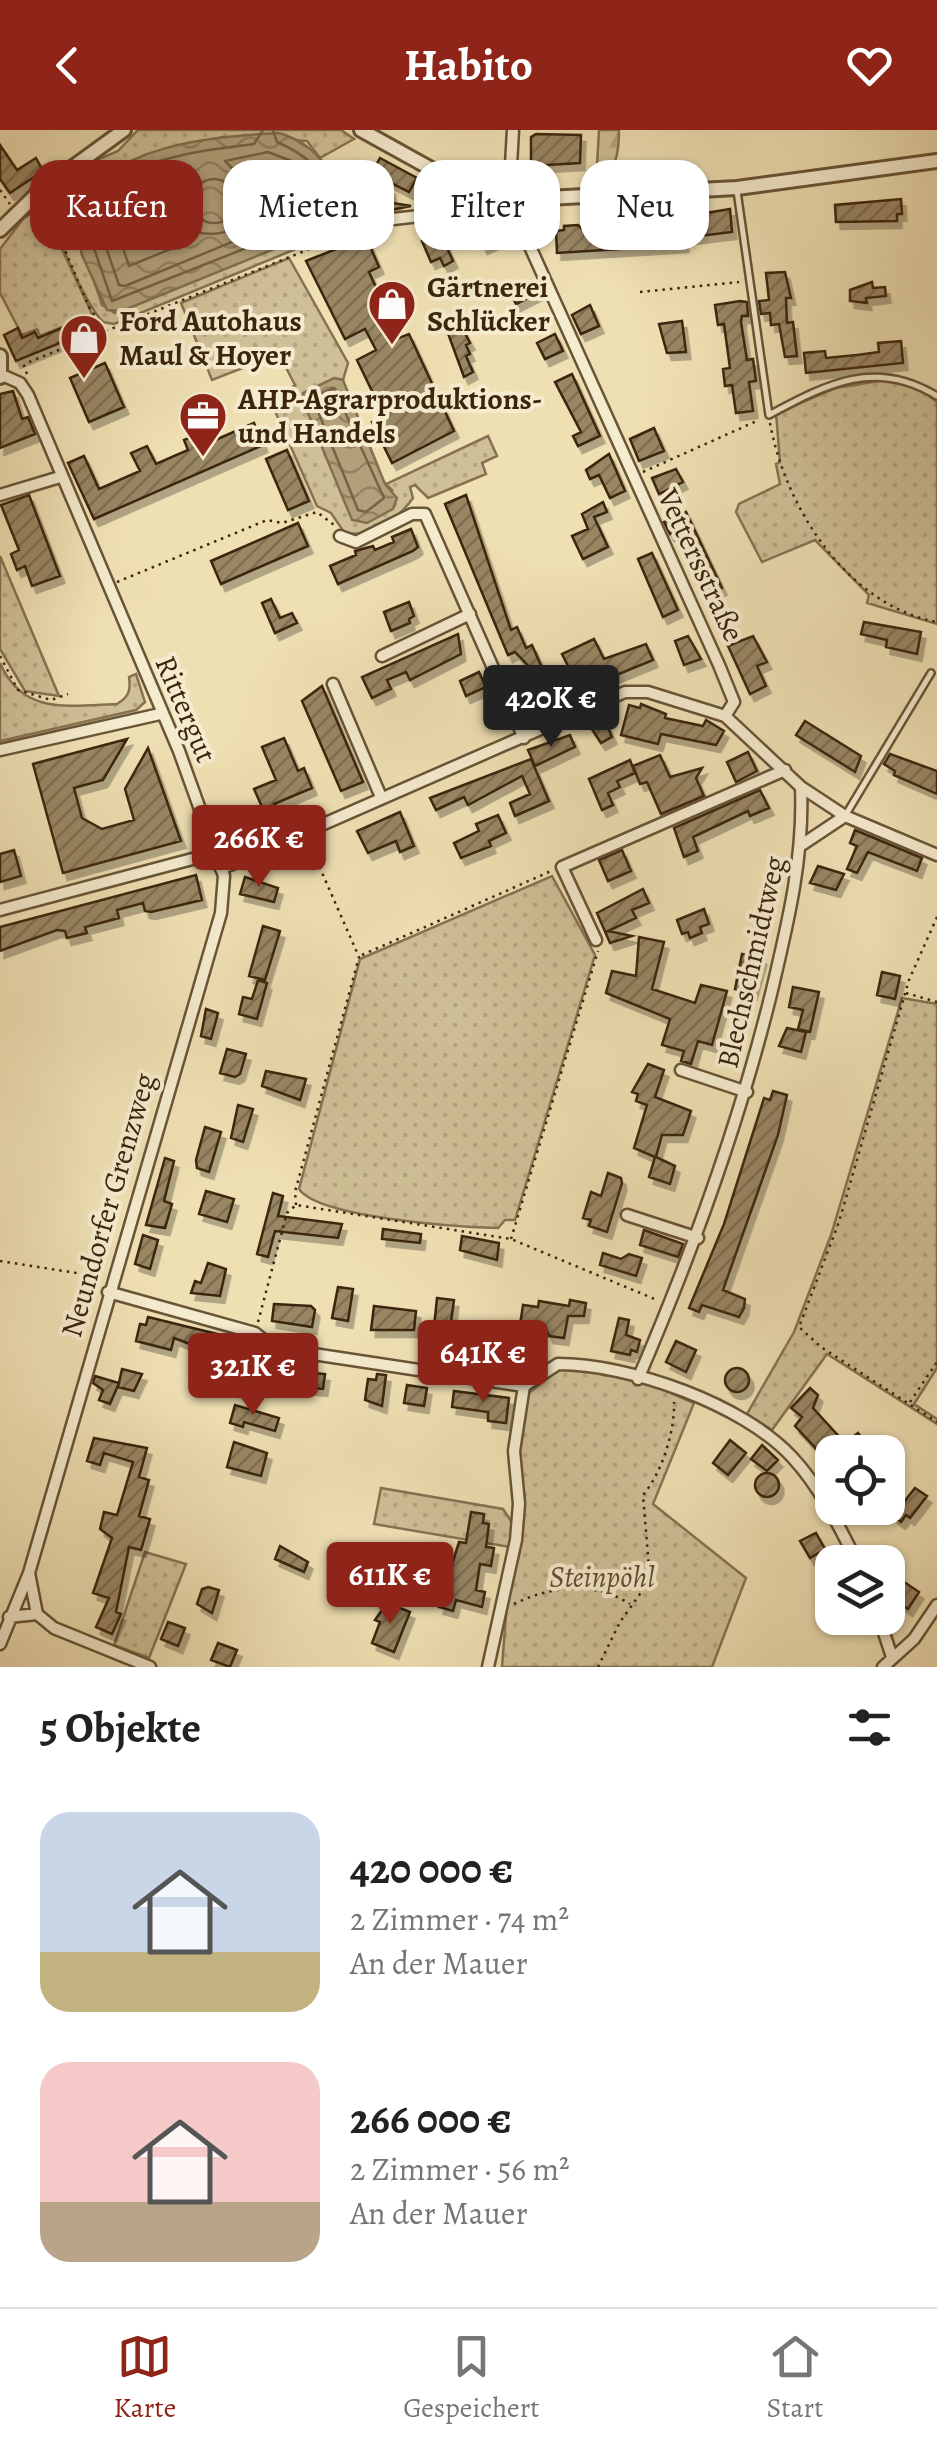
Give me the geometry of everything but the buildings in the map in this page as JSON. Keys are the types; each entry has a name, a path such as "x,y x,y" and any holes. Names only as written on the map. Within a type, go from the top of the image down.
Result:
{"street":[{"path":"83,160 124,130"},
{"path":"361,130 419,160"},
{"path":"511,160 512,130"},
{"path":"560,197 737,188 937,161"},
{"path":"0,230 30,201"},
{"name":"Vettersstraße","path":"531,250 734,702 725,716"},
{"path":"0,356 1,376"},
{"name":"Rittergut","path":"1,376 20,382 28,395 160,714 179,751 215,853"},
{"path":"0,494 60,477"},
{"path":"340,536 356,542 412,514 425,514 524,738"},
{"path":"382,656 470,614"},
{"path":"333,684 381,797"},
{"path":"221,869 625,692 648,692 725,716 800,787 845,816 937,854"},
{"path":"0,750 160,714"},
{"path":"596,940 562,866 785,770"},
{"name":"Blechschmidtweg","path":"638,1379 698,1238 747,1092 803,844 800,787"},
{"name":"Blechschmidtweg","path":"803,844 845,816"},
{"path":"0,910 215,853"},
{"name":"Neundorfer Grenzweg","path":"0,1644 30,1573 108,1292 221,913 221,869 215,853"},
{"name":"Blechschmidtweg","path":"681,1070 747,1092"},
{"path":"626,1214 698,1238"},
{"path":"108,1292 255,1333 270,1345 287,1350 524,1386 558,1364 666,1386 744,1420 791,1456 836,1521 848,1545"},
{"path":"488,1667 516,1540 519,1504 514,1451 524,1386"},
{"path":"30,1573 38,1614 54,1628 150,1667"},
{"path":"884,1667 914,1639 937,1605"},
{"path":"10,1617 38,1614"},
{"path":"885,1635 892,1657"}],"lane":[{"path":"737,188 768,415 820,388 869,378 904,377 937,395"},
{"path":"845,816 931,673"}],"path":[{"path":"0,190 17,213"},
{"path":"65,250 89,307 106,332"},
{"path":"30,379 26,364 301,250"},
{"path":"640,292 750,281"},
{"path":"633,477 768,415 788,489 836,560 900,610 937,622"},
{"path":"107,586 267,520 282,523 324,514 340,536"},
{"path":"0,656 18,690 51,700 68,694"},
{"path":"255,1333 288,1213 296,1204 295,1192 359,956 304,832"},
{"path":"359,956 562,866"},
{"path":"937,917 906,993 839,1222 799,1328 937,1422"},
{"path":"511,1239 598,962 596,940"},
{"path":"906,993 937,1002"},
{"path":"296,1204 511,1239 670,1306"},
{"path":"0,1261 112,1279"},
{"path":"909,1403 937,1362"},
{"path":"598,1667 631,1605 650,1580 642,1505 672,1423 674,1404 666,1386"},
{"path":"500,1614 536,1594 566,1588 619,1598 631,1605"}],"green space":[{"path":"138,130 341,130 354,139 320,158 307,141 223,137 137,160 97,160 118,151"},
{"path":"599,130 619,130 615,160 597,160"},
{"path":"30,214 30,250 62,250 97,332 76,339 69,324 40,336 37,329 22,335 0,293 0,249"},
{"path":"64,250 84,250 102,305 115,313 270,250 293,250 114,324 103,322 95,312"},
{"path":"289,258 348,363 343,380 334,378 305,406 393,491 386,484 488,436 497,456 482,463 486,474 428,498 415,485 410,487 413,498 400,513 383,526 363,533 344,532 331,513 317,506 271,402 295,385 279,354 212,380 181,303"},
{"path":"891,379 916,386 937,402 937,624 867,603 869,595 815,540 762,562 736,512 739,504 780,484 776,413 836,388"},
{"path":"0,556 59,696 25,691 0,649"},
{"path":"0,663 21,692 48,704 117,704 128,693 129,677 136,674 145,702 136,710 0,741"},
{"path":"552,876 595,955 515,1220 505,1220 498,1228 360,1214 312,1199 299,1189 360,959"},
{"path":"902,998 937,1004 937,1368 914,1404 937,1419 937,1424 827,1354 772,1430 747,1414 794,1332 831,1235"},
{"name":"Steinpöhl","path":"571,1367 650,1384 694,1403 653,1504 746,1578 712,1667 502,1667 520,1434 529,1393 556,1371"},
{"path":"381,1488 503,1509 513,1524 510,1547 374,1524"},
{"path":"145,1552 186,1564 149,1658 114,1645"}],"water":[{"path":"279,133 304,144 321,160 223,160 223,250 272,250 122,311 107,310 81,250 203,250 203,160 132,160 222,137"},
{"path":"334,378 343,380 385,484 397,498 393,509 367,523 352,520 305,406 303,393"}],"place":[{"name":"Gärtnerei Schlücker","path":"392,346"},
{"name":"Ford Autohaus Maul & Hoyer","path":"84,380"},
{"name":"AHP-Agrarproduktions- und Handels","path":"203,458"}]}
